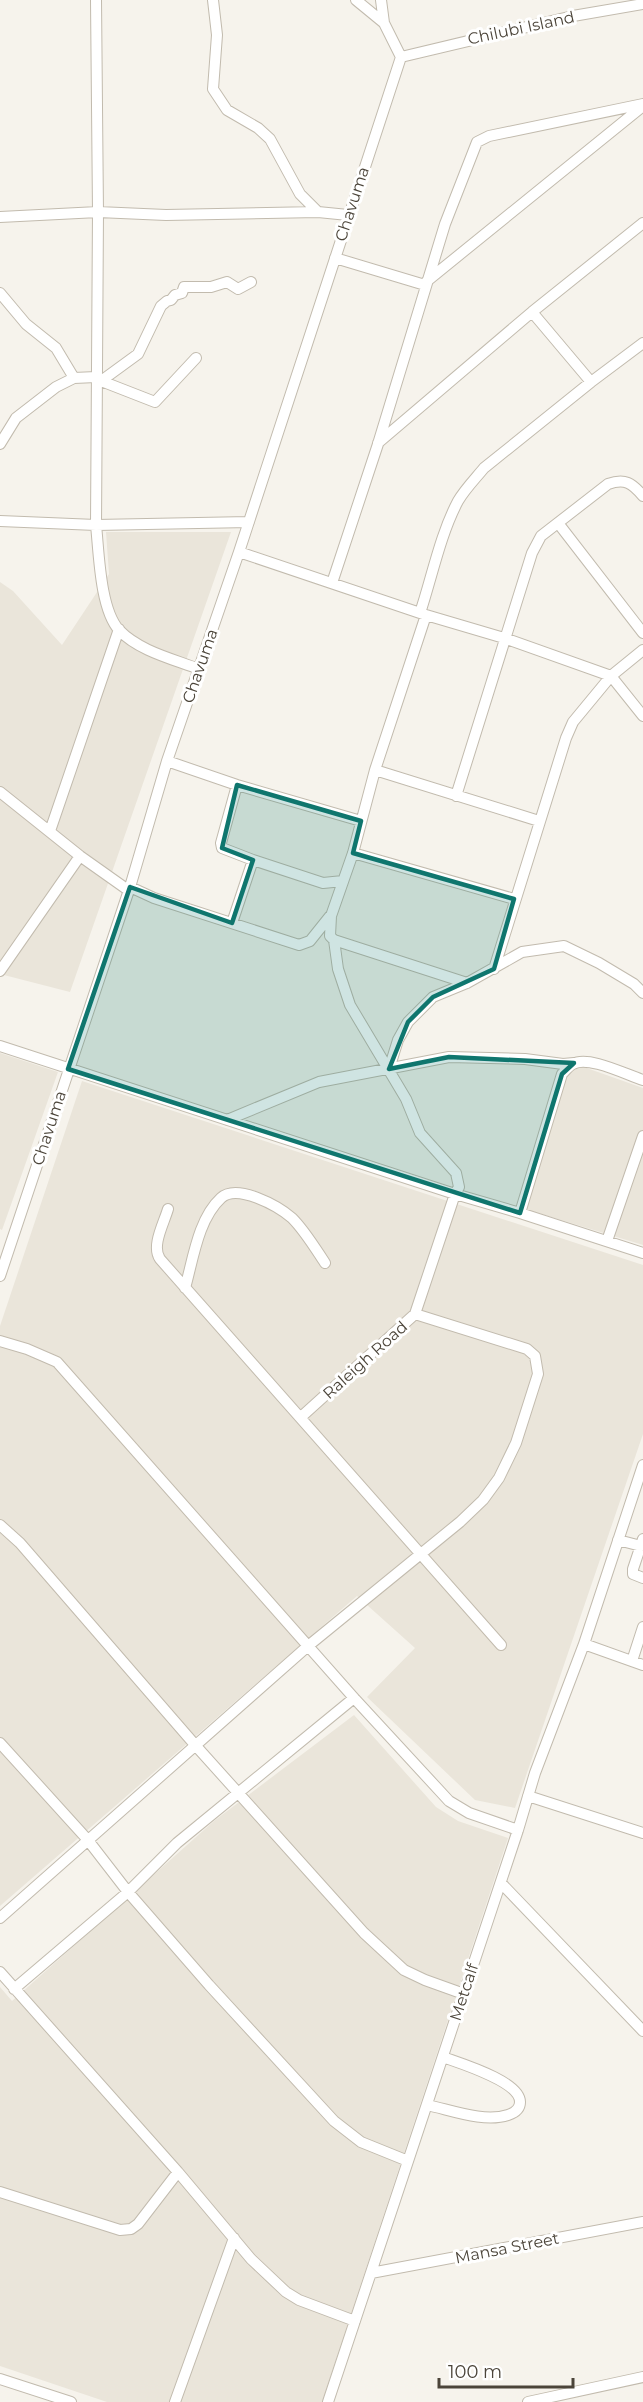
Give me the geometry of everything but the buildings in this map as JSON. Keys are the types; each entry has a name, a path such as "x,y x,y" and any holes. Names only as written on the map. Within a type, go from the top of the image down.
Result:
{"street":[{"path":"96,0 98,212 96,525 107,602 112,619 119,629 149,650 199,669"},
{"path":"213,0 217,35 213,89 227,110 258,128 270,139 300,194 318,212"},
{"path":"356,0 384,23"},
{"path":"381,0 384,23 401,57"},
{"name":"Chilubi Island","path":"401,57 573,16 643,4"},
{"name":"Chavuma","path":"0,1276 129,889 167,761 249,522 401,57"},
{"path":"426,283 643,105"},
{"path":"332,583 378,444 445,224 477,142 489,136 643,105"},
{"path":"0,217 98,212 166,215 318,212 348,215"},
{"path":"378,444 532,312 643,223"},
{"path":"335,258 426,283"},
{"path":"98,379 138,354 161,306 175,295 182,293 184,287 211,287 227,282 238,289 251,282"},
{"path":"0,293 26,324 56,348 74,378"},
{"path":"532,312 591,382"},
{"path":"467,982 334,940 330,936 331,916 353,853 375,770 448,524 458,501 484,468 643,343"},
{"path":"0,444 16,418 56,387 74,378 98,379 155,402 195,358"},
{"path":"456,796 504,638 532,553 541,536 608,484 619,480 643,480"},
{"path":"626,480 634,485 643,496"},
{"path":"0,521 96,525 249,522"},
{"path":"558,523 643,633"},
{"path":"239,552 423,614 504,638 611,676 643,716"},
{"path":"50,831 119,629"},
{"path":"494,969 514,899 573,722 611,676 643,650"},
{"path":"167,761 237,785 361,821"},
{"path":"375,770 539,821"},
{"path":"237,785 221,843 222,848 323,883 343,881"},
{"path":"0,792 80,856 129,889 299,945 310,941 331,916"},
{"path":"353,853 514,899"},
{"path":"0,971 80,856"},
{"path":"232,923 253,860"},
{"path":"334,940 338,969 350,1005 406,1099 420,1133 456,1173 459,1187 455,1194"},
{"path":"388,1069 398,1040 408,1022 433,997 494,969 522,952 564,946 599,963 634,984 643,993"},
{"path":"0,1046 643,1253"},
{"path":"227,1120 320,1082 449,1058 525,1059 563,1064 584,1062 599,1064 643,1080"},
{"path":"520,1213 562,1074 574,1063"},
{"path":"607,1241 643,1136"},
{"path":"184,1288 205,1223 215,1204 222,1196 229,1193 249,1195 283,1211 298,1225 325,1263"},
{"name":"Raleigh Road","path":"301,1417 415,1314 455,1194"},
{"path":"168,1209 156,1247 156,1254 501,1645"},
{"path":"0,1238 11,1242"},
{"path":"0,1918 308,1646 460,1522 483,1500 499,1478 516,1443 538,1374 535,1356 527,1349 415,1314"},
{"path":"0,1341 27,1349 57,1362 354,1698 449,1801 469,1813 518,1830"},
{"name":"Metcalf","path":"328,2402 528,1796 584,1644 643,1465"},
{"path":"0,1525 20,1543 196,1746 364,1933 404,1970 464,1994"},
{"path":"618,1540 642,1543 633,1574 643,1578"},
{"path":"632,1661 643,1627"},
{"path":"584,1644 643,1665"},
{"path":"14,1989 128,1892 177,1843 354,1698"},
{"path":"0,1743 87,1839 128,1892 209,1985 334,2121 361,2142 408,2161"},
{"path":"528,1796 643,1833"},
{"path":"501,1883 643,2031"},
{"path":"1,1974 178,2172 251,2259 286,2292 299,2300 355,2321"},
{"path":"427,2104 479,2116 497,2117 509,2115 520,2105 515,2092 497,2079 480,2070 442,2057"},
{"path":"0,2192 108,2227 120,2230 131,2229 138,2224 178,2172"},
{"name":"Mansa Street","path":"371,2273 643,2222"},
{"path":"175,2402 234,2238"},
{"path":"528,2402 643,2377"},
{"path":"0,2379 71,2402"}],"highlighted area":[{"path":"237,785 361,821 353,853 514,899 494,969 433,997 408,1022 389,1069 449,1057 574,1063 562,1074 520,1213 68,1069 130,887 232,923 253,860 222,848"}],"shaded area":[{"path":"106,532 231,532 70,992 0,974 0,582 13,591 62,645 109,574"},
{"path":"0,1053 58,1072 2,1230 0,1229"},
{"path":"581,1066 643,1088 643,1245 525,1209 564,1076"},
{"path":"82,1081 643,1265 643,1434 515,1808 475,1800 367,1697 415,1648 357,1596 0,1906 0,1326"},
{"path":"354,1715 436,1807 458,1821 508,1838 322,2402 107,2402 0,2366 0,1987 12,2001 214,1821"}]}
